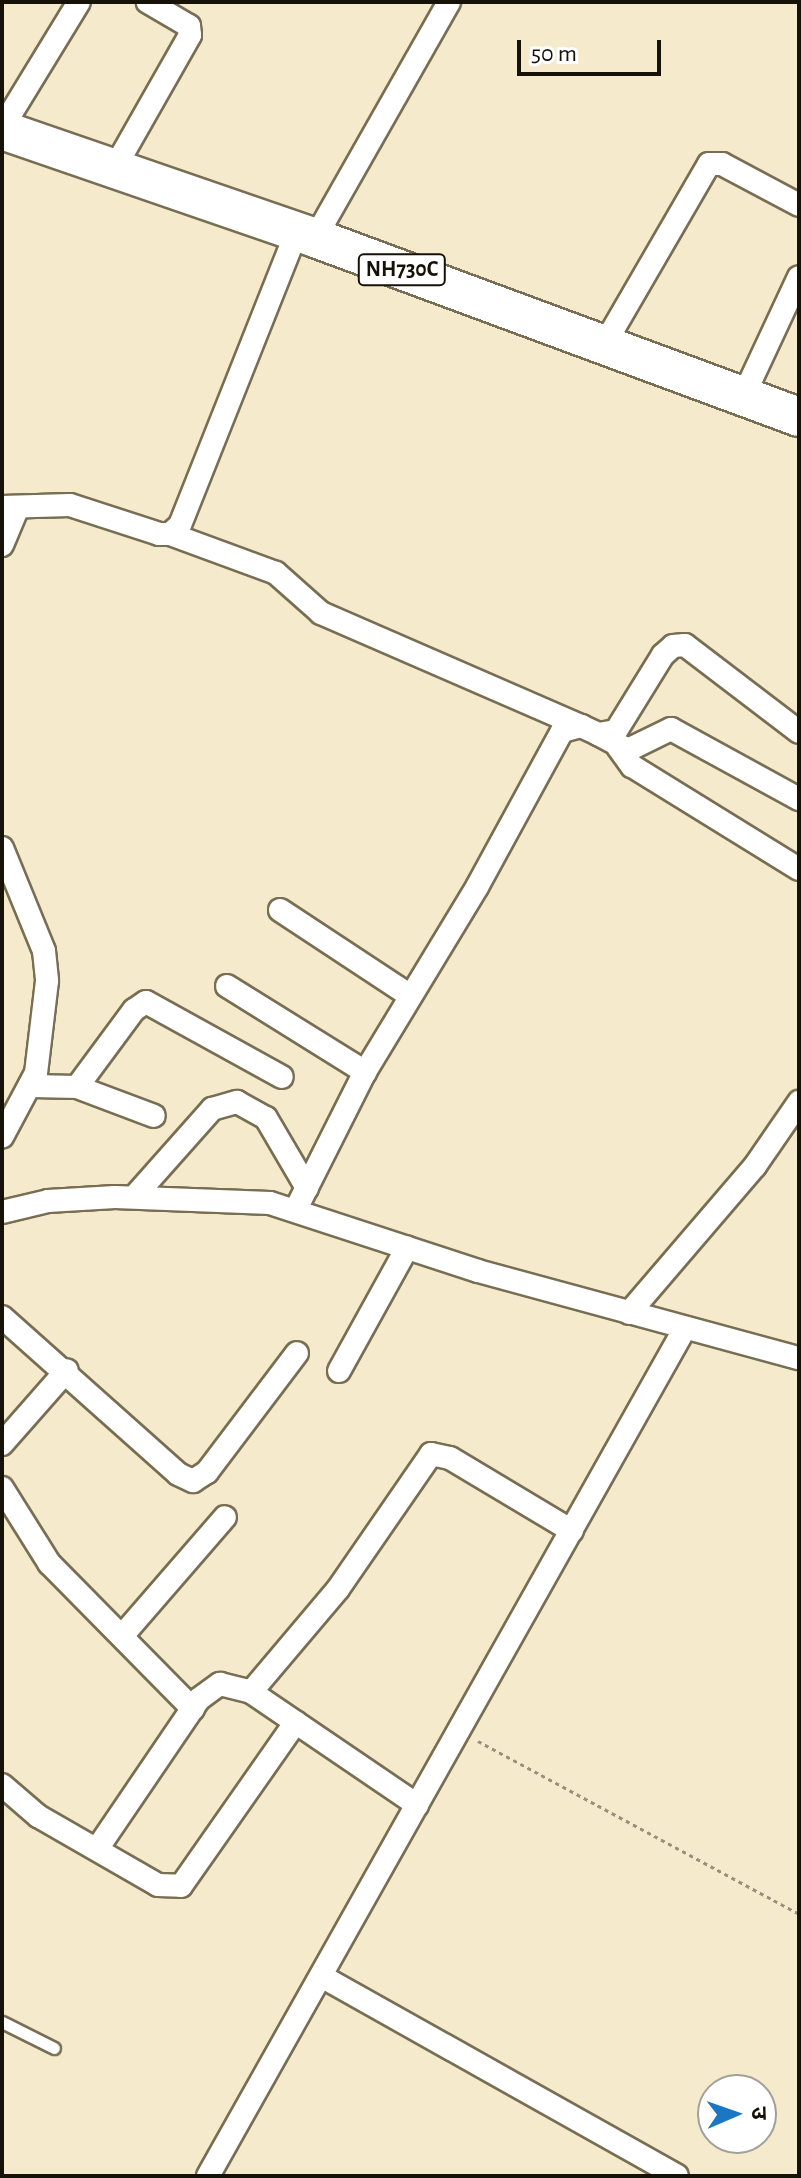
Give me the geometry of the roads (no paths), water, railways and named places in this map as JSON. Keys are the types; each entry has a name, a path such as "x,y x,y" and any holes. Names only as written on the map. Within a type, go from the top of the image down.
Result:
{"highway":[{"name":"NH730C","path":"2,129 306,234 799,417"}],"street":[{"path":"2,129 79,2"},
{"path":"114,169 190,35 189,26 148,2"},
{"path":"170,534 186,513 306,234 449,2"},
{"path":"604,345 709,164 722,164 799,205"},
{"path":"743,397 799,277"},
{"path":"2,545 10,507 70,505 170,534 276,573 321,613 590,730 618,747 632,766 799,869"},
{"path":"296,1209 365,1072 477,887 562,731 616,731 663,655 673,646 685,645 799,732"},
{"path":"618,747 635,748 671,729 799,799"},
{"path":"2,848 44,951 46,995 32,1086 2,1137"},
{"path":"280,910 409,995"},
{"path":"227,986 365,1072"},
{"path":"77,1087 134,1010 146,1002 282,1077"},
{"path":"32,1086 77,1087 154,1116"},
{"path":"134,1197 212,1109 237,1102 266,1118 307,1188"},
{"path":"629,1313 755,1166 799,1102"},
{"path":"2,1212 48,1201 134,1197 234,1199 296,1209 407,1248 629,1313 799,1358"},
{"path":"339,1371 407,1248"},
{"path":"2,1317 67,1370 178,1474 193,1481 207,1472 297,1353"},
{"path":"208,2176 685,1328"},
{"path":"2,1444 67,1370"},
{"path":"251,1692 338,1589 431,1454 450,1458 572,1531"},
{"path":"2,1488 40,1552 193,1709"},
{"path":"122,1636 225,1517"},
{"path":"97,1849 193,1709 209,1688 220,1684 251,1692 417,1805"},
{"path":"2,1785 38,1816 158,1885 181,1886 296,1722"},
{"path":"321,1976 677,2176"}],"lane":[{"path":"2,2022 54,2048"}]}
